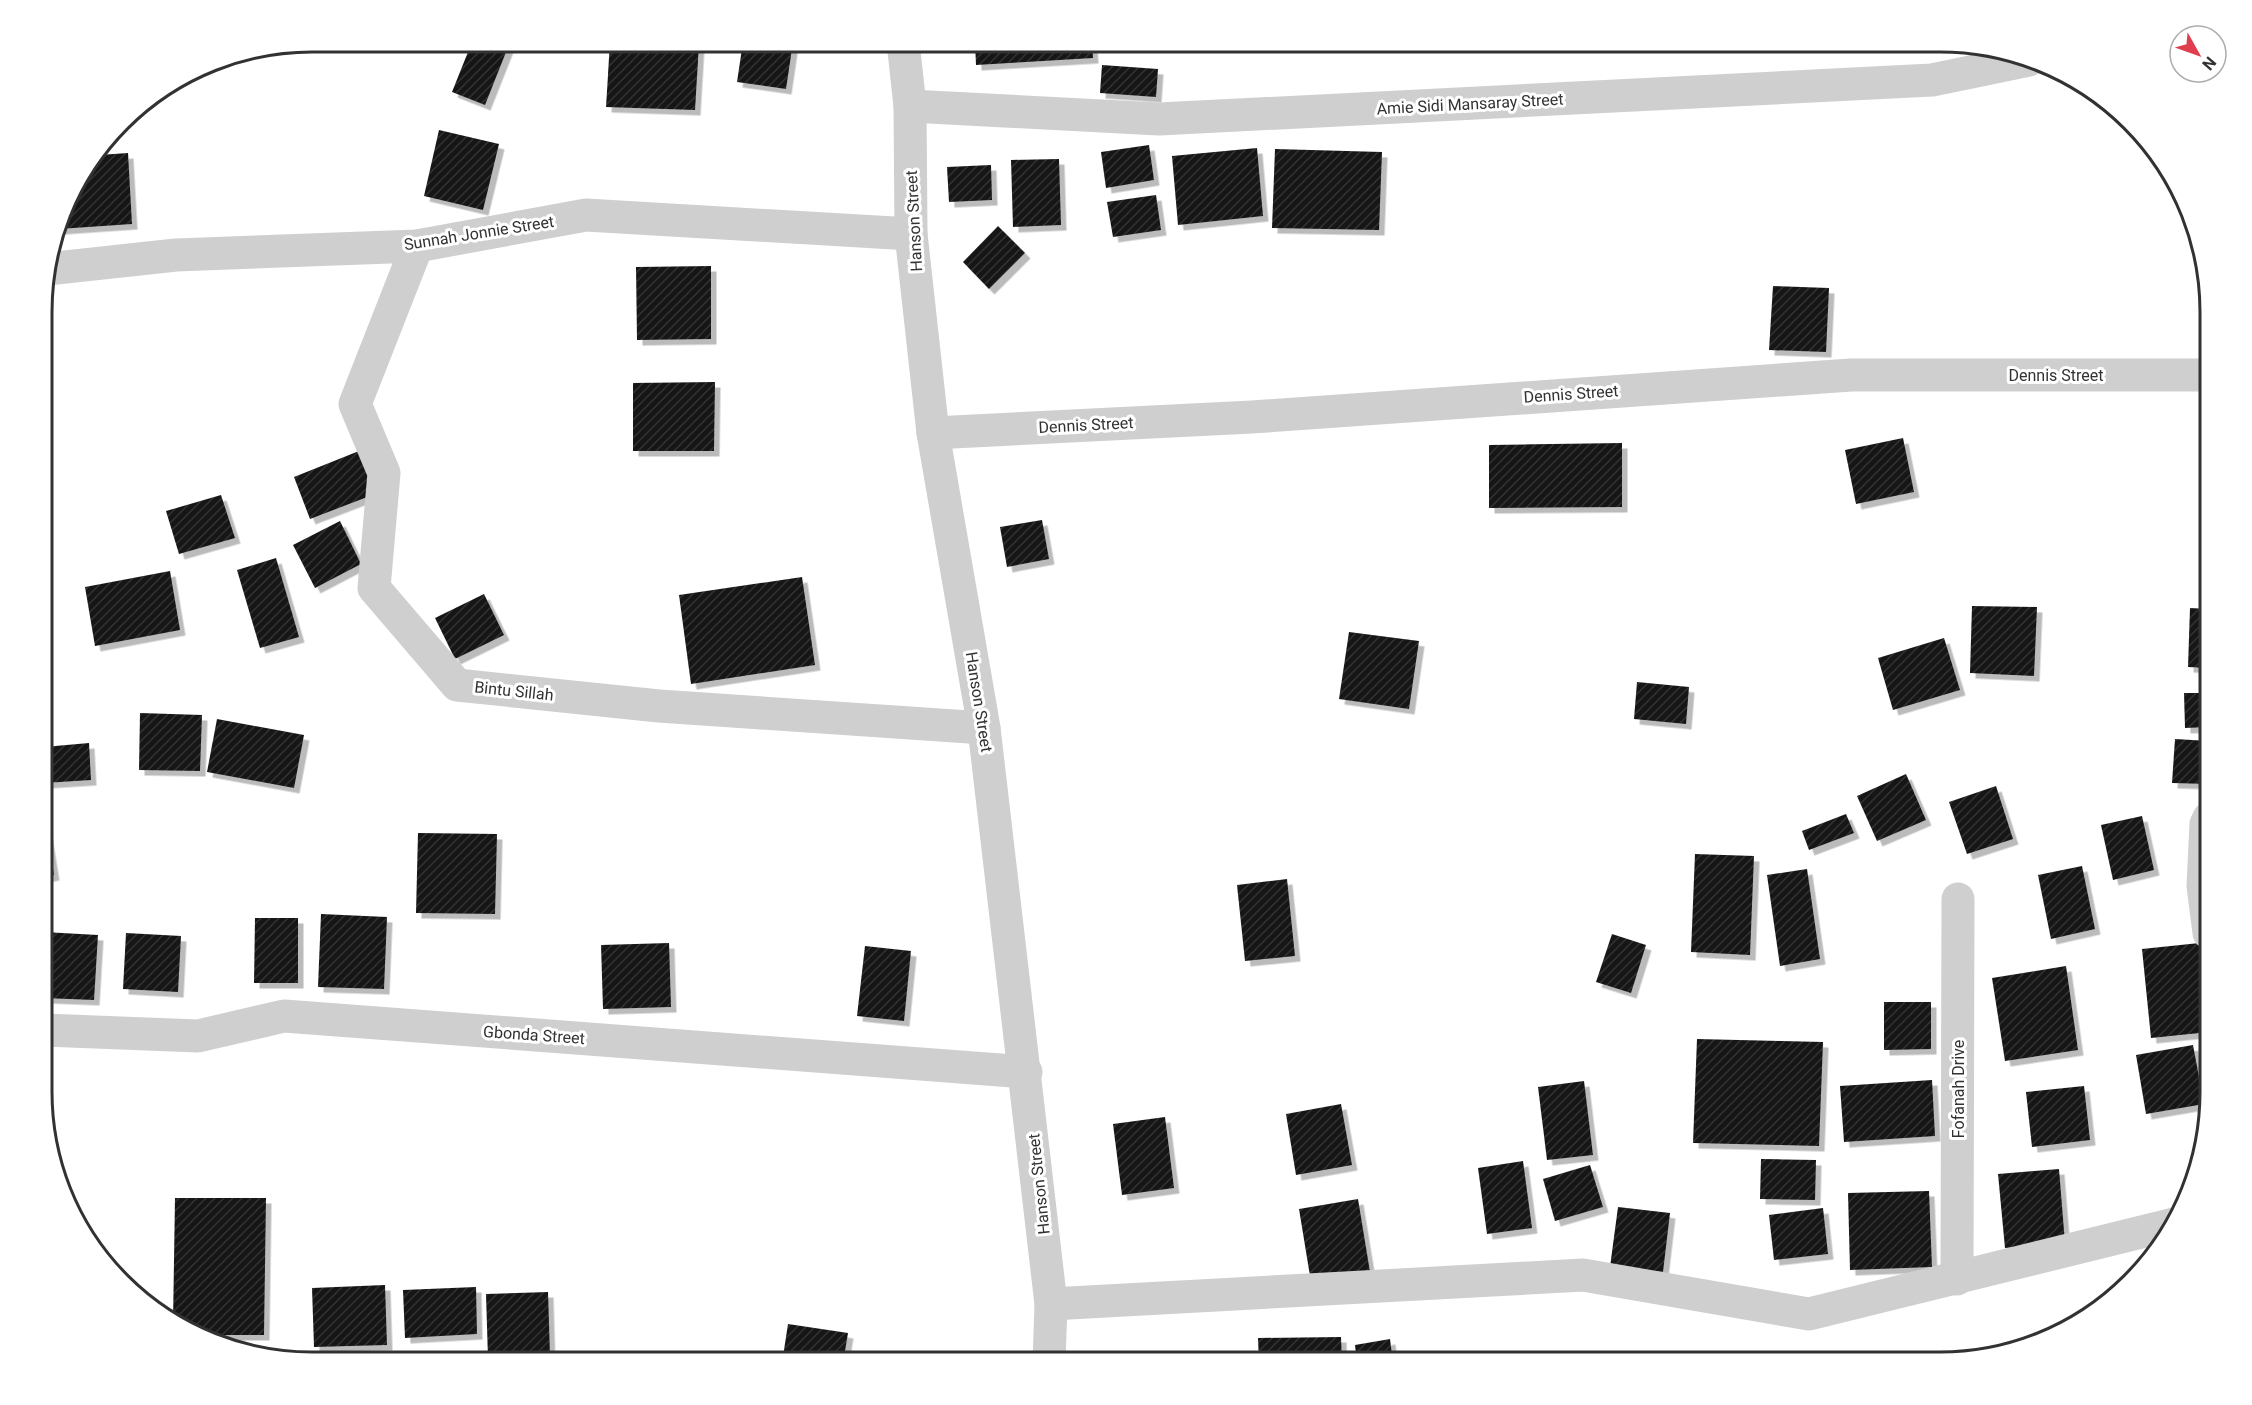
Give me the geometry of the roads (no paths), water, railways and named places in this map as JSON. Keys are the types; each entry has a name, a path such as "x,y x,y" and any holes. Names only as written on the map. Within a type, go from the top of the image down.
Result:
{"street":[{"name":"Hanson Street","path":"904,52 910,106 911,234 933,433 984,728 1026,1072 1051,1304 1049,1352"},
{"name":"Amie Sidi Mansaray Street","path":"910,106 1171,118 1932,80 2014,63"},
{"name":"Sunnah Jonnie Street","path":"56,268 176,255 417,246 586,215 911,234"},
{"name":"Bintu Sillah","path":"417,246 355,404 384,473 374,588 457,685 659,706 984,728"},
{"name":"Dennis Street","path":"933,433 1252,417 1851,375 2200,375"},
{"name":"Fofanah Drive","path":"1957,1279 1958,899"},
{"name":"Gbonda Street","path":"52,1030 198,1036 284,1016 1026,1072"},
{"path":"1051,1304 1583,1275 1809,1314 2162,1227"}]}
